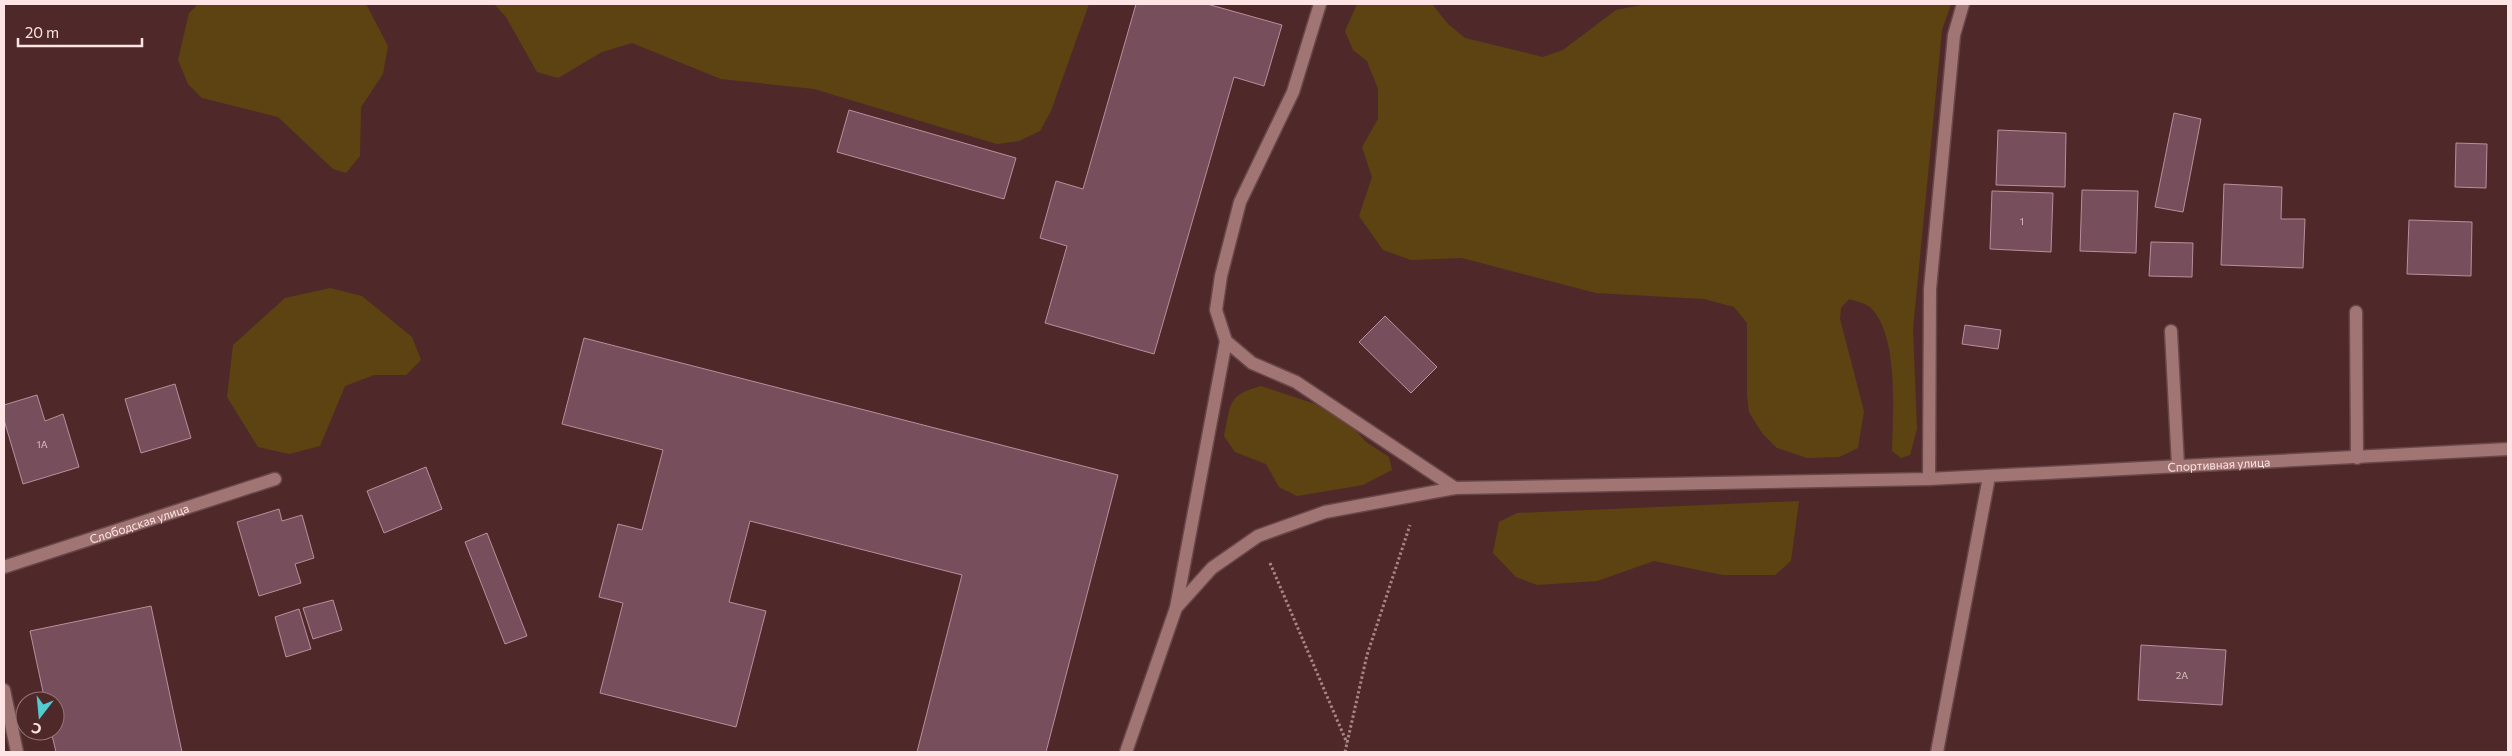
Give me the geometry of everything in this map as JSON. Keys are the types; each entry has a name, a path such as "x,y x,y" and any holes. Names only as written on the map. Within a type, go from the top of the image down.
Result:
{"street":[{"path":"1126,752 1176,608 1226,341 1216,310 1221,276 1240,202 1293,92 1320,4"},
{"path":"1929,479 1930,289 1954,34 1963,4"},
{"path":"2356,312 2357,458"},
{"path":"2171,330 2178,466"},
{"path":"1226,341 1252,363 1296,382 1455,488"},
{"name":"Спортивная улица","path":"1176,608 1212,568 1258,536 1325,512 1455,488 1989,477 2508,449"},
{"path":"1937,752 1989,477"},
{"name":"Слободская улица","path":"4,567 275,479"},
{"path":"4,690 17,752"}],"path":[{"path":"1345,752 1367,655 1420,494"},
{"path":"1258,536 1347,744"}],"shaded area":[{"path":"198,4 366,4 388,46 383,74 361,107 360,156 346,173 333,169 278,117 202,98 188,84 178,60 189,13"},
{"path":"494,4 1089,4 1051,111 1040,131 1019,141 997,144 814,89 721,79 632,43 602,52 558,78 537,72 506,17"},
{"path":"1357,4 1432,4 1448,24 1465,38 1543,57 1563,50 1616,10 1647,4 1951,4 1942,30 1913,329 1917,429 1910,455 1901,458 1892,451 1893,396 1890,356 1880,321 1871,308 1863,303 1849,299 1841,308 1840,319 1864,411 1858,448 1839,457 1807,458 1777,448 1762,433 1749,412 1747,395 1747,323 1734,307 1704,299 1596,293 1462,258 1411,260 1383,250 1359,216 1372,177 1362,147 1378,119 1378,89 1367,61 1353,50 1345,31"},
{"path":"330,288 362,296 412,337 421,360 406,375 374,375 345,386 320,446 289,454 258,447 227,397 233,345 285,298"},
{"path":"1261,386 1315,404 1348,422 1366,442 1389,457 1392,470 1363,485 1297,496 1279,487 1266,464 1235,452 1224,436 1232,402 1242,393"},
{"path":"1799,501 1791,561 1775,575 1723,575 1654,561 1597,581 1537,585 1516,577 1493,553 1499,522 1517,513"}],"building":[{"path":"1136,4 1207,4 1282,25 1264,86 1234,77 1154,354 1045,323 1067,246 1040,238 1056,181 1083,189"},
{"path":"849,110 1016,158 1004,199 837,152"},
{"path":"2174,113 2201,119 2183,212 2155,207"},
{"path":"1998,130 2066,133 2065,187 1996,185"},
{"path":"2456,143 2487,144 2486,188 2455,187"},
{"path":"2224,184 2282,187 2281,219 2305,219 2303,268 2221,265"},
{"path":"2082,190 2138,191 2136,253 2080,251"},
{"path":"1992,191 2053,193 2051,252 1990,249"},
{"path":"2409,220 2472,222 2471,276 2407,274"},
{"path":"2151,242 2193,243 2192,277 2149,276"},
{"path":"1385,316 1437,367 1411,393 1359,342"},
{"path":"1965,325 2001,330 1998,349 1962,344"},
{"path":"584,338 1118,475 1046,752 917,752 962,575 750,521 729,602 766,611 736,727 600,693 623,603 599,597 618,524 642,530 663,450 562,424"},
{"path":"175,384 191,438 141,453 125,399"},
{"path":"37,395 45,421 63,414 79,467 23,484 4,420 4,405"},
{"path":"426,467 442,509 384,533 367,491"},
{"path":"279,509 282,521 302,515 314,558 295,564 301,583 259,596 237,522"},
{"path":"487,533 527,636 505,644 465,542"},
{"path":"333,600 342,630 313,639 303,608"},
{"path":"151,606 182,752 56,752 53,741 65,741 65,691 43,691 30,631"},
{"path":"299,609 311,649 286,657 275,617"},
{"path":"2141,645 2226,650 2222,705 2138,700"}]}
